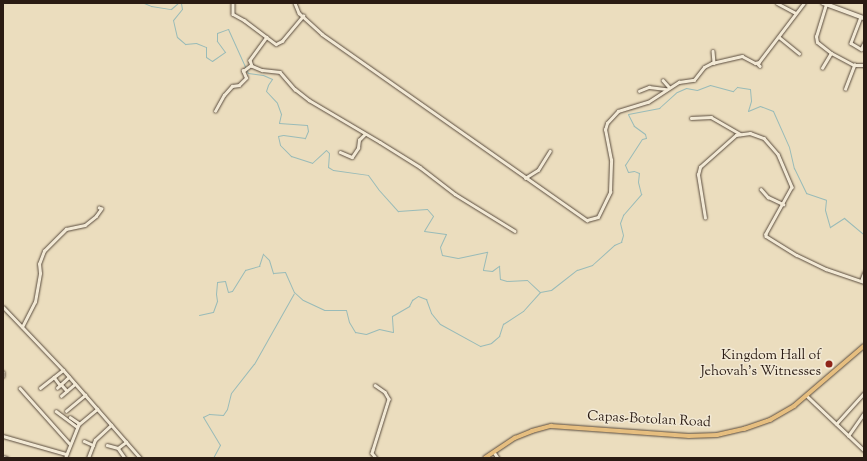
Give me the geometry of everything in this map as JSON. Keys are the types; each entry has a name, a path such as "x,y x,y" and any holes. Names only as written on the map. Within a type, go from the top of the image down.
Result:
{"main road":[{"path":"824,4 831,4 863,17"},
{"name":"Capas-Botolan Road","path":"485,458 522,434 551,426 689,436 727,434 770,420 794,406 864,347"}],"street":[{"path":"233,3 233,14 275,44 278,44 303,16"},
{"path":"295,3 297,11 322,34 524,178 583,219 587,220 598,217 606,204 610,189 611,160 605,132 606,126 620,109 643,104 679,82 695,79 704,67 714,63 742,56 760,66"},
{"path":"777,3 796,13"},
{"path":"756,63 779,37 804,3"},
{"path":"824,4 816,40 831,53 854,65 864,66"},
{"path":"863,17 851,43 861,49 864,43"},
{"path":"251,65 250,60 267,37"},
{"path":"779,37 799,53"},
{"path":"713,52 714,63"},
{"path":"822,68 831,53"},
{"path":"215,111 224,95 232,86 239,85 246,78 243,72 251,65"},
{"path":"251,65 257,69 280,72 301,94 420,167 462,198 515,231"},
{"path":"845,89 854,65"},
{"path":"663,80 668,88"},
{"path":"639,91 649,87 668,88"},
{"path":"690,118 711,117 740,134"},
{"path":"705,218 698,170 732,138 740,134 750,133 764,138 778,154 792,187 766,234 769,239 826,269 862,282 864,273"},
{"path":"340,152 352,158 358,148 359,140 364,134"},
{"path":"524,178 538,170 550,151"},
{"path":"761,190 766,196 783,204"},
{"path":"22,327 35,302 40,273 39,264 44,252 66,229 85,225 96,216 101,209 99,208"},
{"path":"3,307 69,376 140,458"},
{"path":"40,388 63,370"},
{"path":"57,388 69,376"},
{"path":"54,377 67,391"},
{"path":"61,396 76,384"},
{"path":"375,385 385,392 389,399 372,453 376,458"},
{"path":"20,388 70,444"},
{"path":"836,424 864,393"},
{"path":"66,411 85,395"},
{"path":"807,396 864,450"},
{"path":"65,458 79,423 97,409"},
{"path":"56,410 77,427"},
{"path":"848,436 864,412"},
{"path":"70,417 79,423"},
{"path":"88,458 97,437 111,425"},
{"path":"3,436 66,454"},
{"path":"84,441 93,445"},
{"path":"118,448 126,442"},
{"path":"107,445 118,448 125,458"},
{"path":"493,452 498,458"},
{"path":"3,457 7,458"}],"waterway":[{"path":"144,3 151,6 171,9 178,3"},
{"path":"181,3 182,9 173,20 177,37 185,44 196,43 206,47 206,57 212,61 225,52 217,41 217,33 228,29 248,73 263,75 272,79 266,91 277,103 281,114 279,123 307,125 308,131 305,138 283,135 278,136 280,145 291,156 312,163 326,150 329,153 328,167 333,170 368,175 378,189 398,211 427,209 433,216 424,231 446,234 440,247 442,255 458,258 487,252 483,270 492,271 499,266 500,279 507,281 527,280 540,292 551,290 577,270 592,265 614,245 621,242 623,235 620,223 623,215 641,194 638,182 639,173 634,171 628,172 625,165 642,139 646,138 645,134 634,126 628,114 659,108 677,92 686,88 697,90 710,85 733,91 737,87 750,89 751,101 748,111 760,106 773,111 789,147 794,168 806,193 826,200 825,210 830,227 844,218 864,235"},
{"path":"199,315 213,312 217,301 217,282 225,281 228,292 232,291 245,270 259,266 263,254 269,260 273,273 285,272 294,292 303,300 324,310 346,310 349,322 355,332 366,334 379,329 393,332 392,316 409,306 412,300 418,296 426,299 431,313 440,324 480,346 491,343 499,336 503,324 523,311 540,292"},
{"path":"213,458 220,445 203,417 209,414 223,415 227,409 231,393 254,364 294,293"}],"place":[{"name":"Kingdom Hall of Jehovah's Witnesses","path":"829,364"}]}
